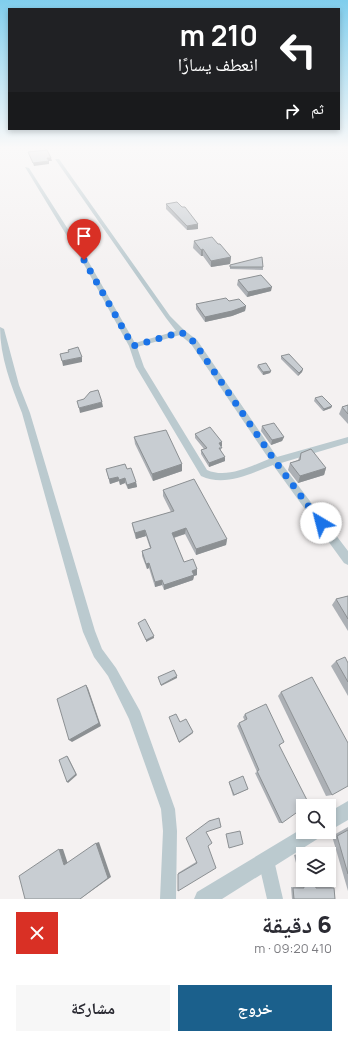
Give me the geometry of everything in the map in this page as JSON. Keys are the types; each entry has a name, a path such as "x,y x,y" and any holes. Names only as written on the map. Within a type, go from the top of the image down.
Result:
{"street":[{"path":"40,189 84,260 133,346 140,367 204,473 209,476 224,478 275,461 348,440"},
{"path":"78,189 168,316 181,332 194,342 275,461 348,560"},
{"path":"0,329 14,385 26,413 89,632 98,653 112,672 135,716 168,809 170,831 168,899"},
{"path":"133,346 181,332"},
{"path":"336,818 348,810"},
{"path":"204,899 301,839"},
{"path":"266,860 275,899"}],"building":[{"path":"177,202 182,207 185,207 198,224 187,226 166,204"},
{"path":"212,237 231,257 211,261 203,249 201,250 194,241"},
{"path":"262,257 263,267 230,267 230,265"},
{"path":"261,275 272,287 248,292 238,280"},
{"path":"226,298 229,301 239,299 246,306 232,311 205,317 196,304"},
{"path":"78,347 82,357 62,361 60,354 69,352 68,350"},
{"path":"289,354 303,369 299,373 281,356"},
{"path":"266,363 271,371 263,372 258,365"},
{"path":"98,390 102,402 79,408 77,401 84,399 90,392"},
{"path":"322,396 332,406 324,409 315,398"},
{"path":"348,405 348,414 342,407"},
{"path":"274,423 284,437 272,440 262,426"},
{"path":"210,427 222,442 219,443 222,448 219,448 225,457 209,463 201,450 207,448 195,434"},
{"path":"166,430 182,464 152,474 134,437"},
{"path":"311,449 326,468 300,476 290,463 300,460 301,453"},
{"path":"125,464 127,469 131,468 136,482 127,485 125,478 119,480 118,477 109,479 106,469"},
{"path":"194,479 227,539 196,549 186,528 172,533 184,562 193,559 197,569 192,571 194,575 164,585 162,580 155,582 149,563 146,564 142,551 151,548 145,530 135,533 132,523 174,511 163,490"},
{"path":"348,596 348,619 336,599"},
{"path":"145,619 154,636 146,640 138,623"},
{"path":"345,657 348,663 348,682 336,661"},
{"path":"174,670 177,676 161,685 158,677"},
{"path":"312,677 348,743 348,786 332,795 281,692"},
{"path":"86,685 99,723 69,740 57,699"},
{"path":"266,704 284,742 279,745 306,799 296,799 296,813 282,823 257,771 259,770 239,723 247,719 245,714"},
{"path":"176,714 180,722 186,719 193,732 179,742 169,717"},
{"path":"67,756 76,774 67,782 59,760"},
{"path":"243,776 248,789 234,795 229,782"},
{"path":"219,818 221,827 206,832 212,843 208,846 216,868 178,891 178,874 197,863 186,838 209,821"},
{"path":"348,830 348,874 337,836"},
{"path":"240,831 243,844 229,848 226,834"},
{"path":"96,843 108,878 80,899 25,899 19,876 59,849 64,865"},
{"path":"293,888 334,888 335,899 294,899"}],"route":[{"path":"84,260 133,346 181,332 194,342 275,461 321,523"}]}
